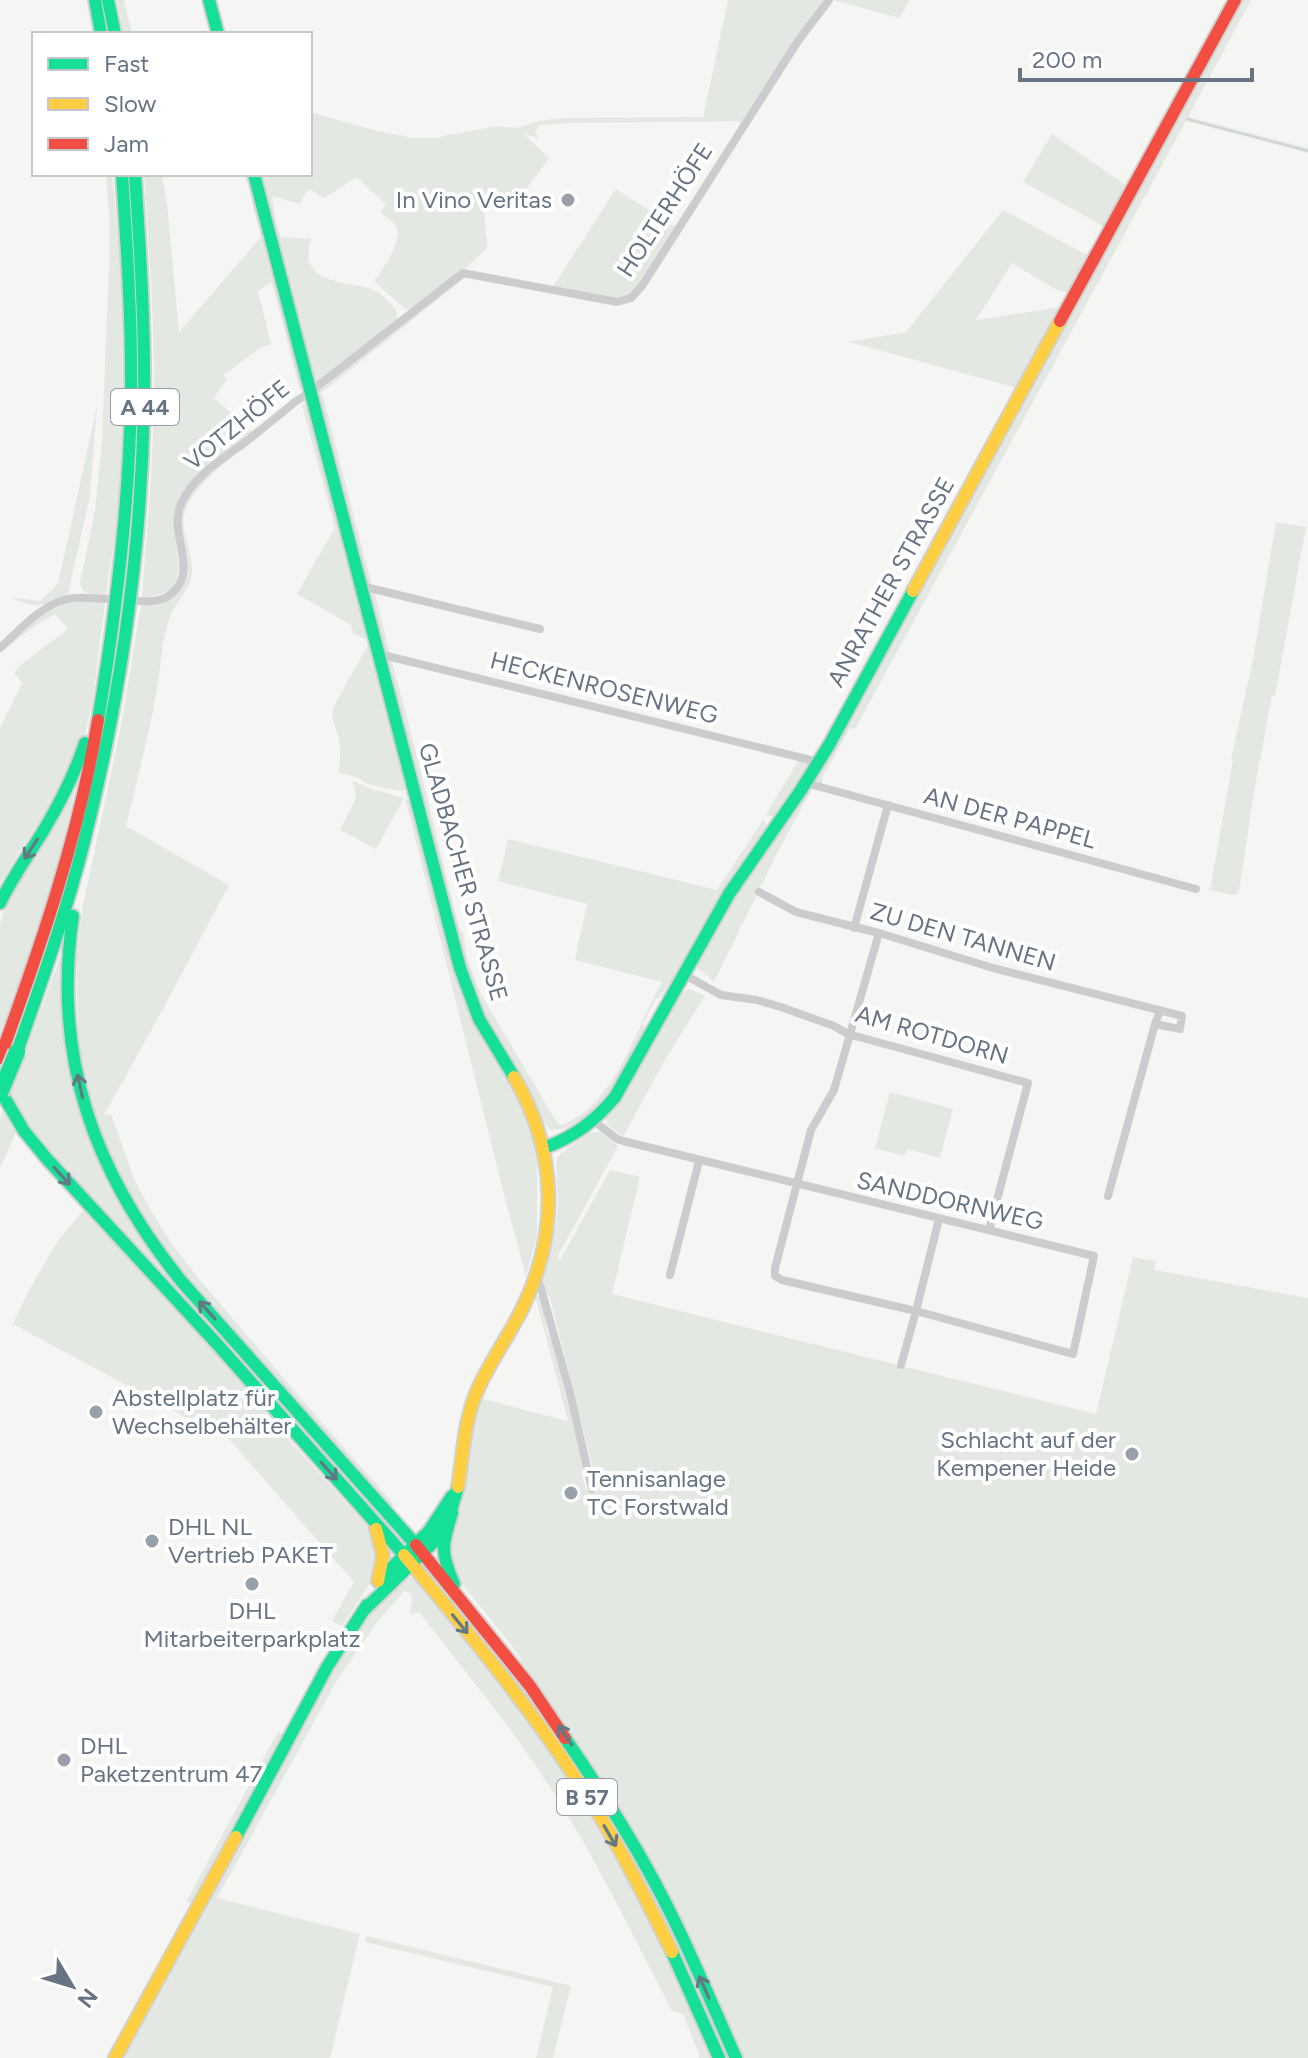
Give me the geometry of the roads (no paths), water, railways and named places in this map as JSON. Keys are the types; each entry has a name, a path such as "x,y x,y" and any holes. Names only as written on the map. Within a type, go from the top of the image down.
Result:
{"main road":[{"path":"95,0 101,32"},
{"path":"108,0 115,32"},
{"path":"209,0 217,32"},
{"name":"ANRATHER STRASSE","path":"544,1148 573,1137 594,1121 625,1081 738,880 819,762 1235,0"},
{"name":"A 44","path":"0,1092 81,802 102,706 112,604 127,513 132,381 130,278 122,176"},
{"name":"A 44","path":"0,1058 12,1046 44,979 66,911 100,780 118,690 138,541 142,483 145,329 135,176"},
{"name":"GLADBACHER STRASSE","path":"255,176 460,968 479,1019 521,1088 544,1148 549,1184 549,1221 536,1278"},
{"path":"0,903 75,772 91,722 112,604"},
{"path":"100,780 100,810 70,934 68,985 78,1077 88,1119 105,1163 136,1220 171,1268 413,1554"},
{"path":"0,1092 24,1131 47,1159 370,1517 413,1554"},
{"path":"458,1596 445,1563 443,1543 459,1489 467,1421 474,1397 536,1278"},
{"path":"364,1610 413,1554 450,1501 462,1466"},
{"path":"378,1581 439,1537 452,1513"},
{"path":"115,2058 309,1699 364,1610 378,1581 384,1559 383,1548 370,1517"},
{"name":"B 57","path":"413,1554 458,1596 539,1698 600,1789 645,1864 684,1941 736,2058"},
{"name":"B 57","path":"413,1554 550,1740 589,1799 631,1871 719,2058"}],"street":[{"name":"HOLTERHÖFE","path":"311,395 463,273 617,302 631,298 642,286 798,41 829,0"},
{"name":"VOTZHÖFE","path":"140,601 164,599 182,581 184,567 177,521 181,504 189,491 205,474 295,402 311,395"},
{"path":"361,586 540,629"},
{"path":"0,648 35,616 54,604 72,598 112,604"},
{"name":"HECKENROSENWEG","path":"379,656 520,687 819,762"},
{"name":"AN DER PAPPEL","path":"813,785 1196,889"},
{"path":"854,928 888,805"},
{"name":"ZU DEN TANNEN","path":"759,892 796,912 1160,1011"},
{"path":"879,933 834,1090 811,1130 775,1276 916,1311"},
{"name":"AM ROTDORN","path":"683,974 721,995 757,1000 834,1026 848,1034 1028,1083 989,1230"},
{"path":"1108,1196 1155,1024 1160,1011 1182,1016 1180,1029 1155,1024"},
{"name":"SANDDORNWEG","path":"594,1121 617,1139 1094,1256 1073,1354 916,1311"},
{"path":"670,1275 699,1161"},
{"path":"901,1365 939,1219"},
{"path":"536,1278 570,1393 592,1489"}],"waterway":[{"path":"1187,119 1308,151"}],"place":[{"name":"In Vino Veritas","path":"568,200"},
{"name":"Abstellplatz für Wechselbehälter","path":"96,1412"},
{"name":"Schlacht auf der Kempener Heide","path":"1132,1454"},
{"name":"Tennisanlage TC Forstwald","path":"571,1493"},
{"name":"DHL NL Vertrieb PAKET","path":"152,1541"},
{"name":"DHL Mitarbeiterparkplatz","path":"252,1584"},
{"name":"DHL Paketzentrum 47","path":"64,1760"}]}
